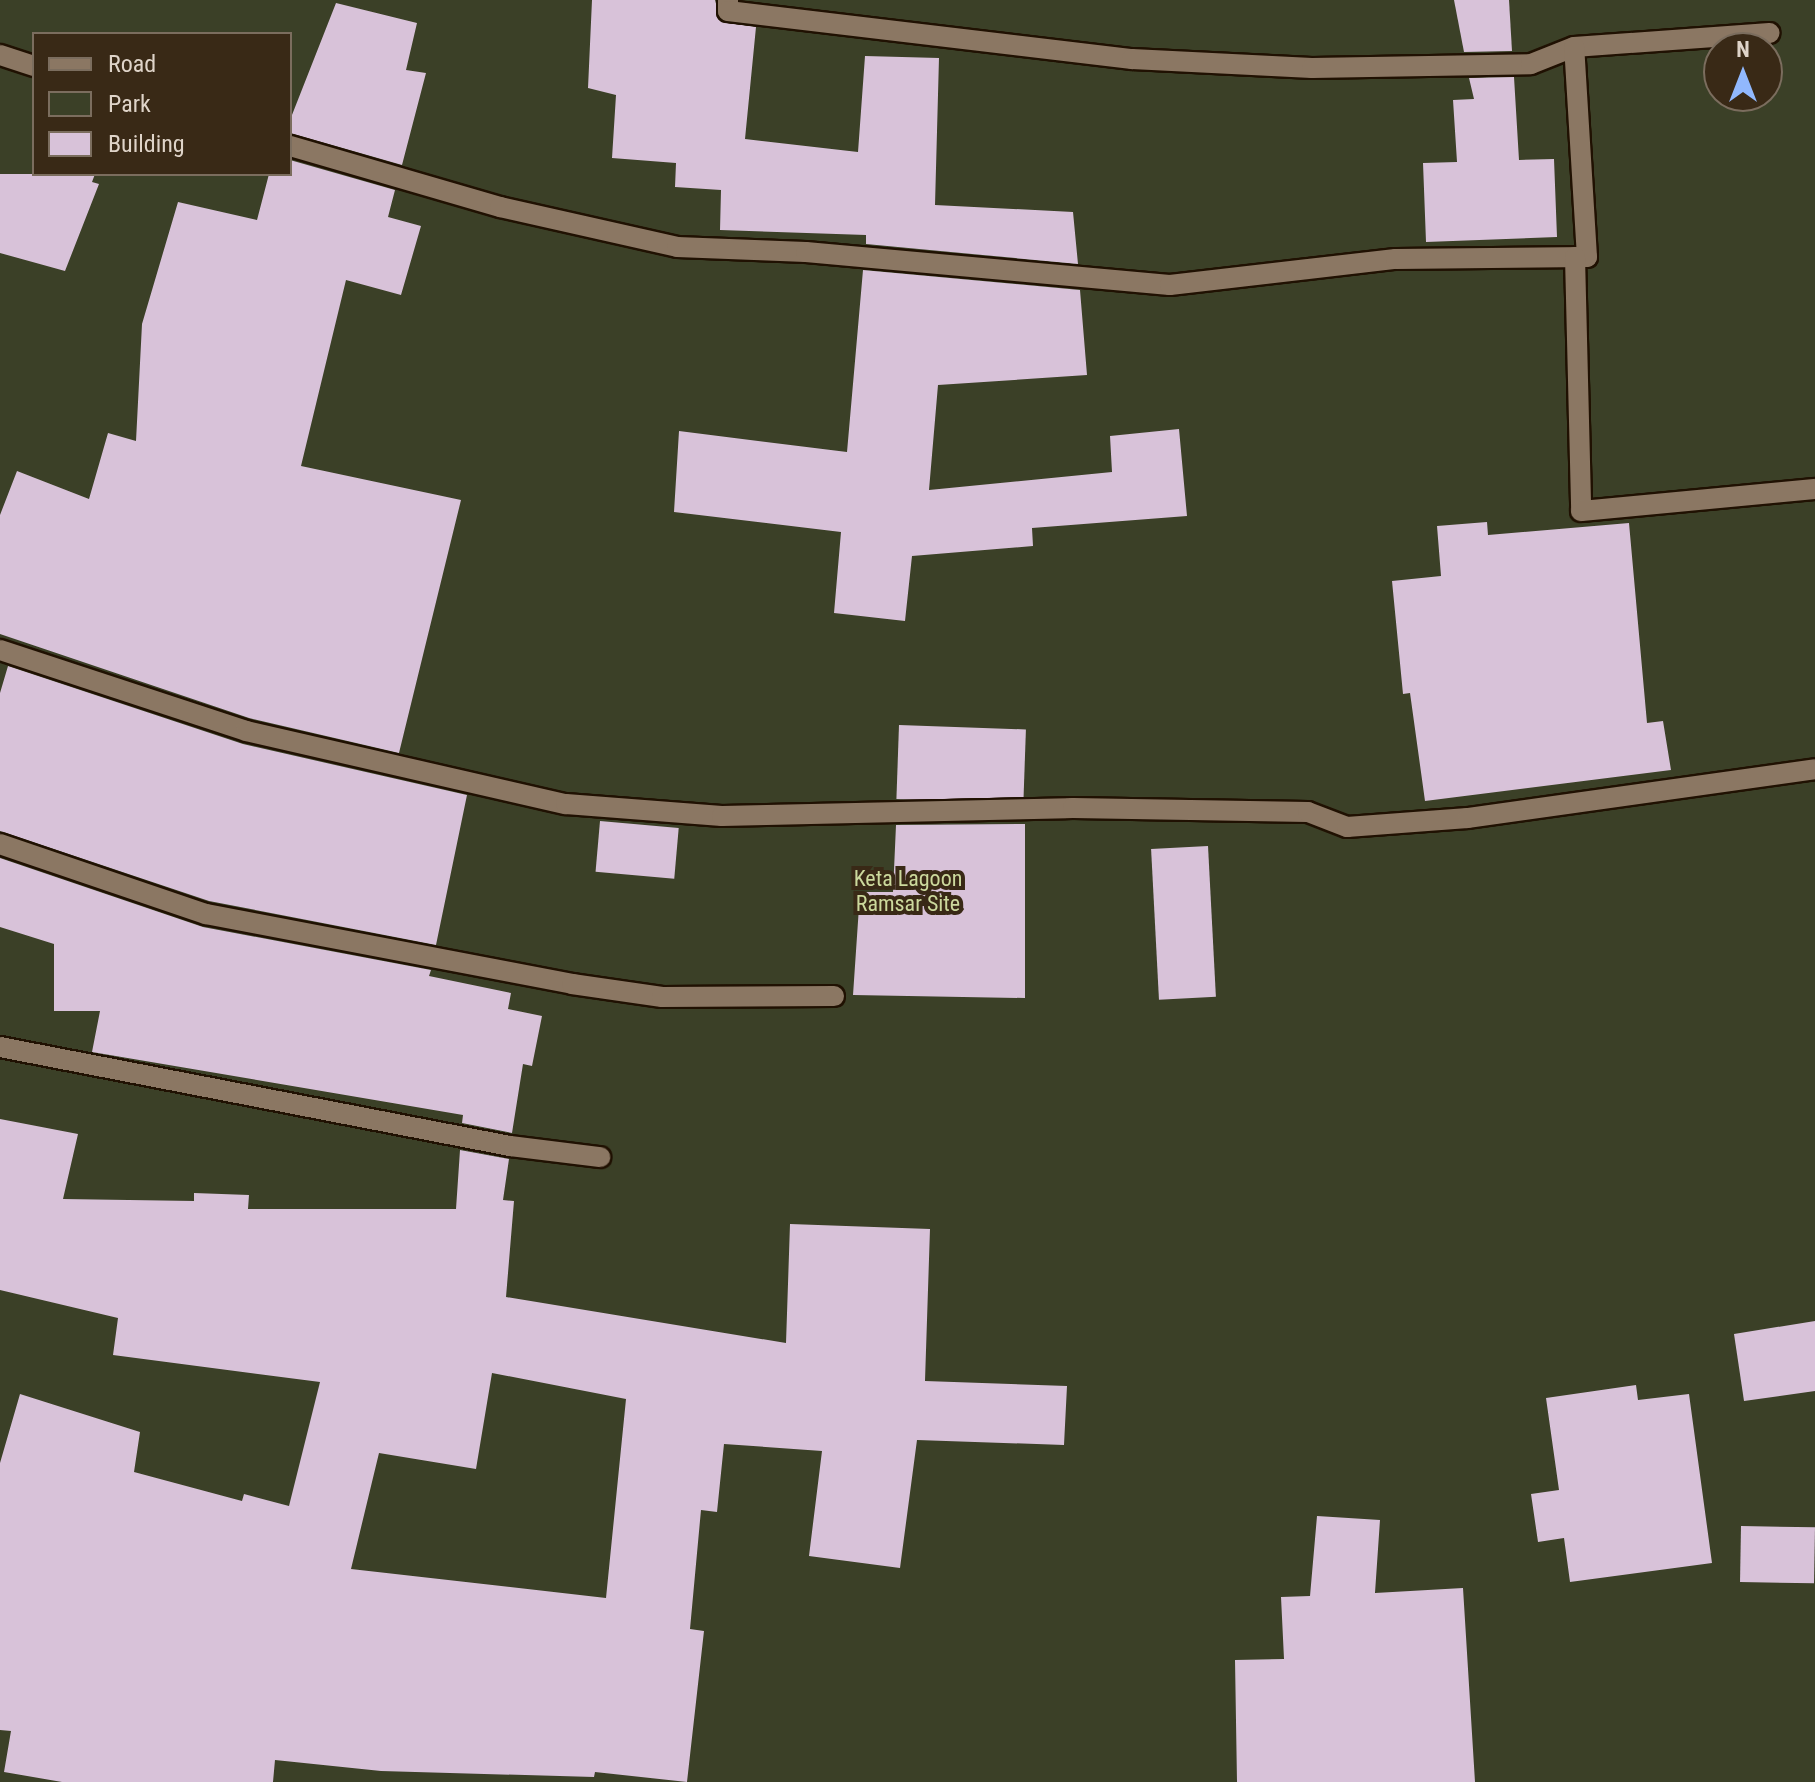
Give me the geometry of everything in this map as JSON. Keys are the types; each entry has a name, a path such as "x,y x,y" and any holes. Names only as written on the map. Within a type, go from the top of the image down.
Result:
{"street":[{"path":"728,0 728,11 1132,59 1312,68 1531,64 1574,47 1703,38"},
{"path":"292,147 500,207 677,247 806,252 1170,285 1396,259 1587,257 1574,47"},
{"path":"0,55 32,65"},
{"path":"1575,257 1581,511 1815,489"},
{"path":"0,650 246,731 566,804 722,816 1073,808 1292,811 1347,827 1468,818 1815,769"},
{"path":"0,844 206,914 572,984 662,997 834,996"},
{"path":"0,1047 510,1146 600,1157"}],"green space":[{"name":"Keta Lagoon Ramsar Site","path":"0,0 1815,0 1815,1782 0,1782"}],"building":[{"path":"592,0 715,0 721,22 756,27 745,139 858,152 865,56 939,58 935,205 1073,212 1078,264 866,244 866,235 720,230 721,190 675,187 676,163 612,158 616,95 588,88"},
{"path":"1454,0 1509,0 1512,51 1464,52"},
{"path":"336,3 417,23 406,70 426,73 402,165 292,134 292,115"},
{"path":"1514,77 1519,160 1554,159 1557,237 1426,242 1423,163 1457,162 1453,100 1474,99 1469,78"},
{"path":"292,161 395,190 388,217 421,226 401,295 346,280 301,466 461,500 399,753 249,718 0,634 0,515 17,471 89,499 108,433 136,441 142,324 178,202 257,220 268,176 292,176"},
{"path":"0,174 94,176 92,182 99,184 65,271 0,253"},
{"path":"863,270 1080,290 1087,375 938,385 929,490 1112,472 1110,436 1179,429 1187,516 1032,528 1033,546 912,556 905,621 834,613 841,532 674,512 679,431 847,452"},
{"path":"1487,522 1488,535 1629,523 1647,723 1663,721 1671,770 1425,801 1410,693 1403,694 1392,581 1441,576 1437,526"},
{"path":"8,666 243,744 467,795 436,945 209,901 0,831 0,693"},
{"path":"899,725 1026,729 1023,803 896,799"},
{"path":"600,821 679,828 674,879 596,872"},
{"path":"1025,824 1025,998 853,995 860,892 893,892 896,825"},
{"path":"1208,846 1216,997 1159,1000 1151,849"},
{"path":"0,858 203,927 431,970 429,976 511,993 508,1009 542,1016 532,1066 523,1064 512,1133 462,1123 463,1115 92,1052 100,1011 54,1011 54,944 0,927"},
{"path":"0,1119 78,1134 63,1199 194,1201 194,1193 249,1195 248,1209 456,1209 460,1150 509,1159 503,1200 514,1201 506,1297 786,1343 790,1224 930,1229 925,1381 1067,1386 1064,1445 917,1440 900,1568 809,1556 822,1451 724,1444 717,1512 701,1510 690,1629 704,1631 687,1782 595,1772 594,1777 381,1771 275,1760 273,1782 62,1782 4,1772 11,1731 0,1730 0,1463 20,1394 140,1432 134,1472 242,1501 244,1494 289,1506 320,1382 113,1355 118,1318 0,1290","holes":["492,1373 626,1399 606,1598 351,1569 379,1453 476,1469"]},
{"path":"1815,1321 1815,1391 1744,1401 1734,1334"},
{"path":"1636,1385 1638,1400 1689,1394 1712,1563 1570,1582 1564,1538 1538,1542 1531,1494 1559,1490 1546,1398"},
{"path":"1317,1516 1380,1520 1375,1593 1463,1588 1475,1782 1237,1782 1235,1660 1284,1659 1281,1597 1310,1596"},
{"path":"1741,1526 1815,1527 1814,1583 1740,1582"}]}
